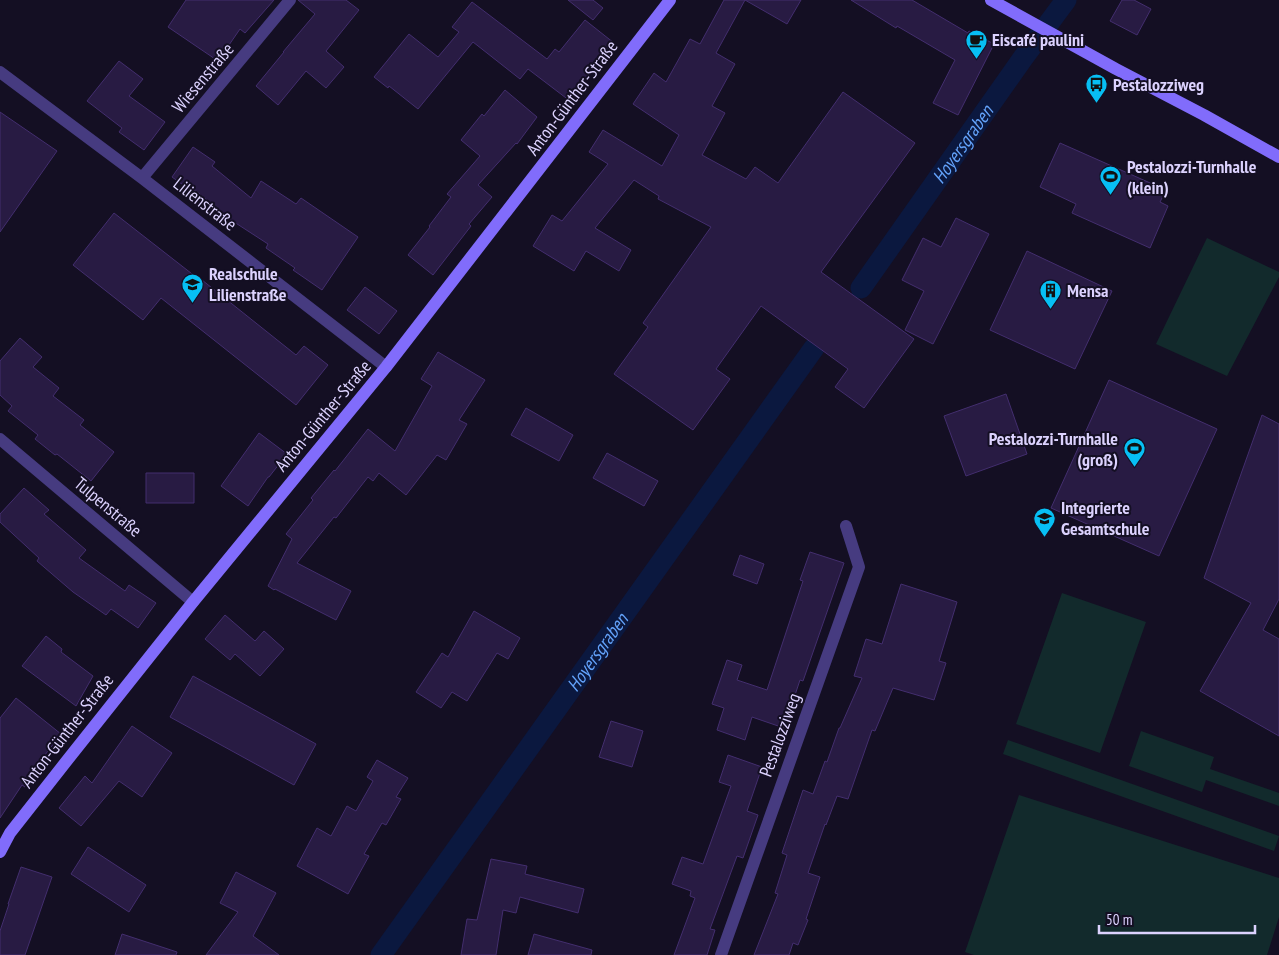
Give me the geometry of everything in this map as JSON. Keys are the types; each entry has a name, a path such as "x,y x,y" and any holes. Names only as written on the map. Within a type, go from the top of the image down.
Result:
{"main road":[{"name":"Anton-Günther-Straße","path":"0,852 10,833 24,814 193,602 386,367 670,0"},
{"path":"991,0 1279,157"}],"street":[{"name":"Wiesenstraße","path":"142,178 290,0"},
{"name":"Lilienstraße","path":"0,72 142,178 386,367"},
{"name":"Tulpenstraße","path":"0,439 193,602"},
{"name":"Pestalozziweg","path":"721,955 859,567 846,526"}],"green space":[{"path":"1207,238 1279,272 1279,277 1227,376 1156,344"},
{"path":"1062,593 1146,622 1100,753 1016,724"},
{"path":"1141,731 1214,757 1210,769 1279,793 1279,806 1206,780 1202,792 1129,766"},
{"path":"1008,740 1279,836 1274,851 1003,754"},
{"path":"1019,795 1279,878 1279,917 1267,955 974,955 965,952"}],"building":[{"path":"186,0 274,0 245,33 240,29 218,61 168,27"},
{"path":"298,0 346,0 359,10 326,51 344,67 326,88 306,71 278,105 256,86 315,14"},
{"path":"568,0 593,0 603,8 593,20"},
{"path":"724,0 745,0 716,53 735,64 712,106 725,113 702,155 746,179 755,167 778,183 843,92 915,143 821,272 914,339 864,408 835,387 848,369 761,306 716,369 730,379 693,430 614,374 648,327 643,323 711,227 658,199 659,196 634,180 595,228 631,250 619,271 586,251 574,271 533,246 552,215 562,221 608,164 589,152 603,130 662,166 679,135 633,104 654,73 666,82 690,39 700,44"},
{"path":"745,0 801,0 787,24"},
{"path":"851,0 912,0 968,33 969,31 994,44 958,115 933,103 955,60 897,26 896,28"},
{"path":"1122,0 1134,0 1151,9 1137,35 1110,21"},
{"path":"472,2 547,59 555,49 559,52 585,20 614,43 570,101 528,69 520,79 473,42 418,109 389,86 388,88 374,77 409,34 438,57 459,32 452,27"},
{"path":"119,61 143,79 129,96 165,122 144,150 119,132 122,128 87,101"},
{"path":"505,90 537,117 517,144 478,185 492,197 469,224 471,226 433,275 408,255 451,197 447,194 480,156 461,140"},
{"path":"0,112 57,151 0,232"},
{"name":"Pestalozzi-Turnhalle (klein)","path":"1060,143 1166,190 1160,202 1168,206 1150,248 1072,213 1076,204 1040,187"},
{"path":"193,147 215,162 212,166 251,198 261,181 296,204 301,198 358,237 322,290 266,248 268,244 231,220 195,190 193,192 172,177"},
{"path":"114,213 296,355 304,346 328,365 296,405 161,298 143,320 73,265"},
{"path":"956,218 989,234 933,344 905,330 924,291 902,280 923,238 941,247"},
{"name":"Mensa","path":"1027,251 1112,291 1075,369 990,330"},
{"path":"365,287 397,311 379,334 347,310"},
{"path":"20,338 42,357 33,367 59,388 53,396 84,420 80,425 114,452 91,481 35,439 38,435 8,411 12,406 0,395 0,361"},
{"path":"438,352 485,380 459,420 467,424 446,460 437,455 406,495 379,473 373,481 368,477 297,563 351,591 336,620 268,586 292,539 286,534 313,500 311,498 368,429 395,451 432,386 421,379"},
{"name":"Pestalozzi-Turnhalle (groß)","path":"1109,380 1217,429 1159,556 1051,508"},
{"path":"1006,394 1027,454 966,476 944,416"},
{"path":"526,408 573,435 559,461 511,435"},
{"path":"1262,415 1279,424 1279,599 1263,630 1279,639 1279,736 1200,691 1251,603 1204,578"},
{"path":"259,433 287,454 248,506 221,486"},
{"path":"607,453 658,481 644,506 593,478"},
{"path":"146,473 194,473 194,503 146,503"},
{"path":"24,488 49,510 44,514 86,550 79,558 125,591 129,585 156,603 138,628 111,609 106,615 73,592 37,561 39,558 0,522 0,514"},
{"path":"810,552 844,563 803,681 800,680 784,728 752,717 745,740 717,730 724,708 712,704 727,660 742,665 737,680 767,690 803,581 800,580"},
{"path":"740,555 764,564 757,584 733,575"},
{"path":"901,584 957,602 939,661 946,663 934,700 893,688 875,731 872,730 848,799 837,796 825,824 808,873 820,877 806,919 808,920 798,945 793,943 789,955 754,955 778,894 775,893 787,855 782,853 803,790 813,794 825,761 827,762 839,728 862,678 854,676 866,639 882,644"},
{"path":"474,611 520,638 508,659 497,653 467,701 452,692 441,708 416,692 442,653 448,657"},
{"path":"225,615 255,641 264,631 284,649 260,676 235,654 230,660 205,639"},
{"path":"46,636 62,649 61,652 93,676 76,706 22,666"},
{"path":"193,676 316,744 294,785 170,717"},
{"path":"16,698 61,734 38,764 40,766 25,787 22,785 0,818 0,718"},
{"path":"611,721 643,731 632,767 599,757"},
{"path":"132,726 172,753 142,797 119,781 81,826 59,808 85,776 92,783"},
{"path":"728,755 762,767 747,811 758,815 743,858 737,856 710,929 715,930 707,955 674,955 695,898 690,896 691,891 672,884 682,857 703,864 731,786 719,782"},
{"path":"377,760 408,778 396,797 401,799 386,825 382,823 364,854 369,856 348,894 297,866 317,828 331,836 347,806 356,811 373,781 367,777"},
{"path":"88,847 146,885 129,912 71,874"},
{"path":"491,859 527,866 525,874 584,889 578,913 520,897 516,913 503,910 496,955 461,955 467,919 477,920"},
{"path":"21,867 52,877 25,955 0,955 0,931"},
{"path":"236,872 276,893 253,936 279,955 206,955 238,912 220,903"},
{"path":"122,934 177,952 176,955 115,955"},
{"path":"534,934 592,950 591,955 528,955"}],"waterway":[{"name":"Hoyersgraben","path":"861,288 1066,0"},
{"name":"Hoyersgraben","path":"381,955 814,348"}],"place":[{"name":"Eiscafé paulini","path":"976,59"},
{"name":"Pestalozziweg","path":"1097,104"},
{"name":"Pestalozzi-Turnhalle (klein)","path":"1111,196"},
{"name":"Realschule Lilienstraße","path":"193,303"},
{"name":"Mensa","path":"1051,310"},
{"name":"Pestalozzi-Turnhalle (groß)","path":"1134,468"},
{"name":"Integrierte Gesamtschule","path":"1045,537"}]}
